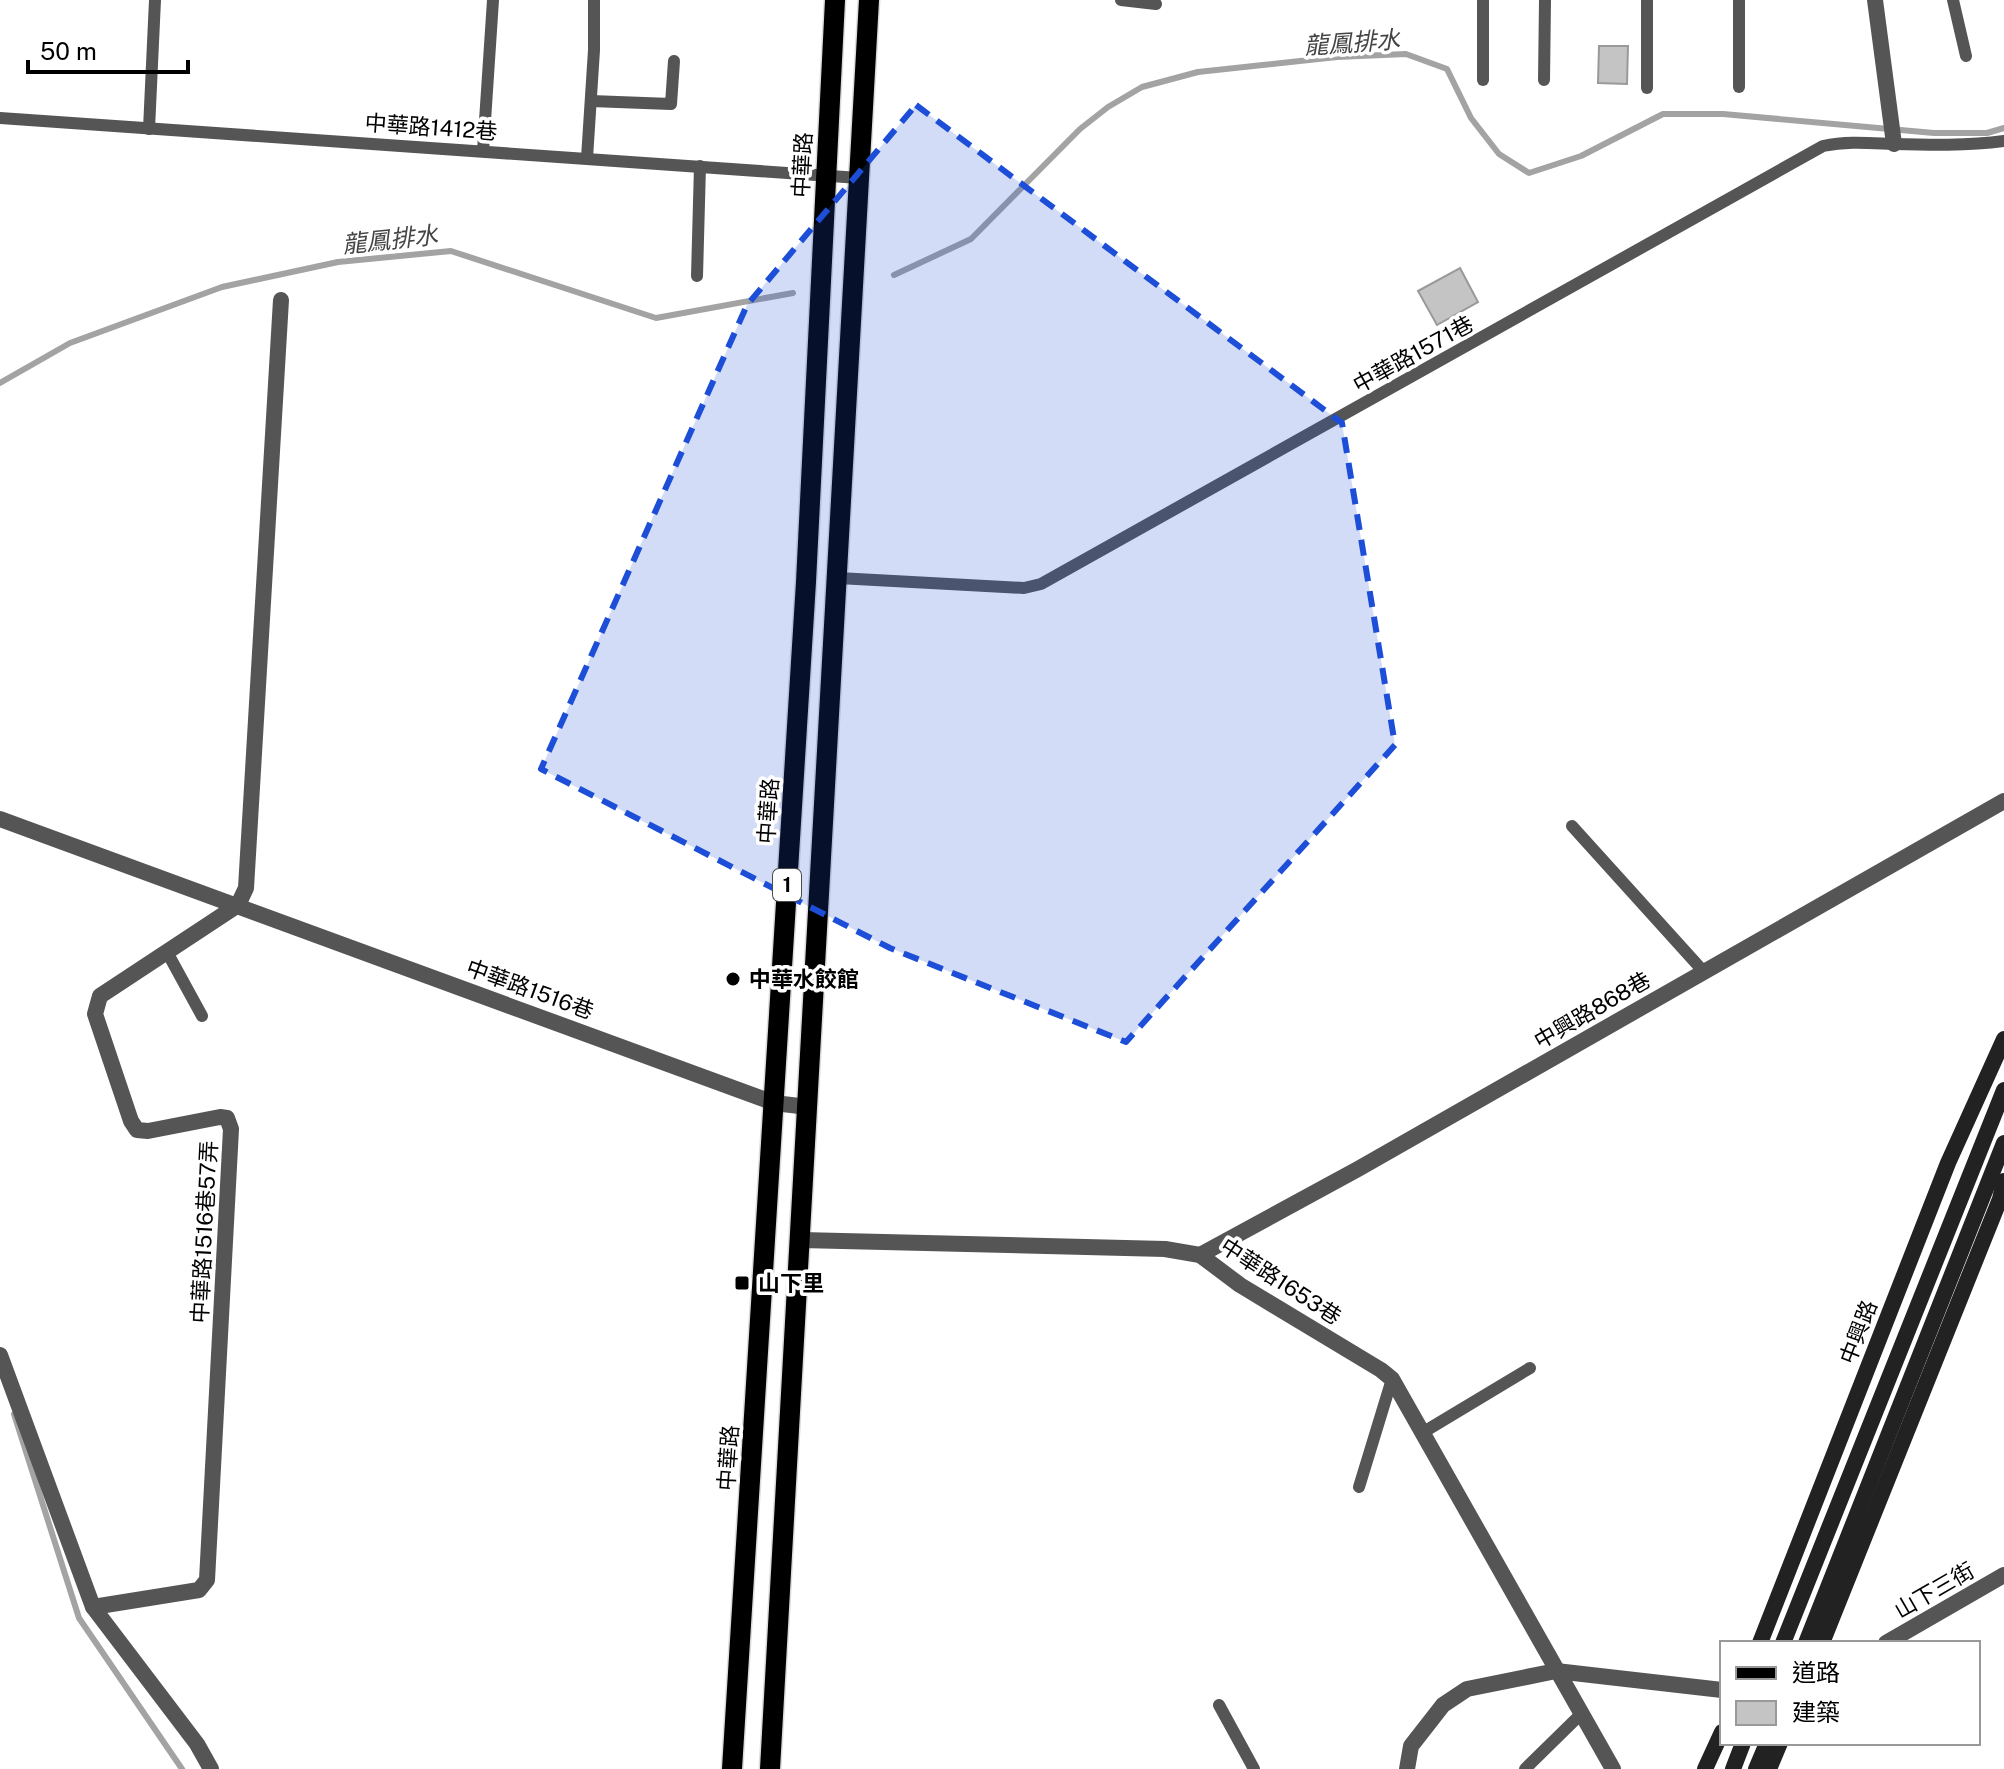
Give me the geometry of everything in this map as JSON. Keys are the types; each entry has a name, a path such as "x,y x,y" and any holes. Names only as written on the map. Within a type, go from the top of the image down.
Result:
{"main road":[{"name":"中華路","path":"732,1769 806,582 835,0"},
{"name":"1","path":"770,1769 869,0"},
{"path":"766,1239 801,1240"}],"street":[{"path":"1875,0 1893,135"},
{"path":"238,905 246,888 281,300"},
{"name":"中興路868巷","path":"1200,1255 1358,1169 2004,801"},
{"name":"中華路1516巷","path":"0,819 774,1103 808,1107"},
{"name":"中華路1516巷57弄","path":"93,1607 199,1590 207,1580 231,1129 227,1118 220,1117 148,1131 137,1130 131,1121 95,1014 100,996 238,905"},
{"name":"中興路","path":"1761,1641 1948,1163 2004,1039"},
{"name":"中興路","path":"1784,1641 2004,1090"},
{"path":"1807,1641 2004,1143"},
{"path":"1823,1641 1994,1214 2004,1181"},
{"name":"中華路1653巷","path":"801,1240 1165,1249 1200,1255 1240,1285 1381,1370 1392,1379 1613,1769"},
{"path":"0,1355 93,1607 197,1744 211,1769"},
{"name":"山下三街","path":"1889,1641 2004,1575"},
{"path":"1407,1769 1411,1746 1443,1705 1467,1689 1556,1671 1720,1690"},
{"path":"1705,1769 1720,1736"},
{"path":"1733,1769 1742,1745"},
{"path":"1756,1769 1766,1745"},
{"path":"1769,1769 1779,1745"}],"lane":[{"path":"149,129 155,0"},
{"path":"483,151 493,0"},
{"path":"587,158 594,0"},
{"path":"1121,0 1156,4"},
{"path":"1483,0 1483,80"},
{"path":"1544,80 1545,0"},
{"path":"1647,0 1647,88"},
{"path":"1739,0 1739,87"},
{"path":"1953,0 1966,56"},
{"path":"591,101 671,104 674,61"},
{"name":"中華路1412巷","path":"0,118 859,178"},
{"name":"中華路1571巷","path":"838,578 1024,588 1041,584 1823,146 1893,135 1987,143 2004,141"},
{"path":"697,276 700,166"},
{"path":"1572,826 1704,972"},
{"path":"167,952 202,1016"},
{"path":"1422,1433 1530,1368"},
{"path":"1359,1487 1392,1379"},
{"path":"1219,1705 1254,1769"},
{"path":"1525,1769 1581,1714"}],"highlighted area":[{"path":"916,105 1342,423 1395,745 1126,1042 890,948 541,769 747,305"}],"building":[{"path":"1599,46 1628,46 1627,84 1598,83"},
{"path":"1460,268 1478,302 1437,325 1418,291"}],"waterway":[{"name":"龍鳳排水","path":"894,275 971,239 1080,129 1108,107 1142,87 1198,72 1337,57 1406,54 1447,69 1471,118 1499,154 1529,173 1581,156 1663,114 1723,114 1934,133 1987,133 2004,128"},
{"name":"龍鳳排水","path":"0,383 70,343 222,287 338,262 451,251 656,318 793,293"},
{"path":"14,1414 79,1618 182,1769"}],"place":[{"name":"中華水餃館","path":"733,979"},
{"name":"山下里","path":"742,1283"}]}
